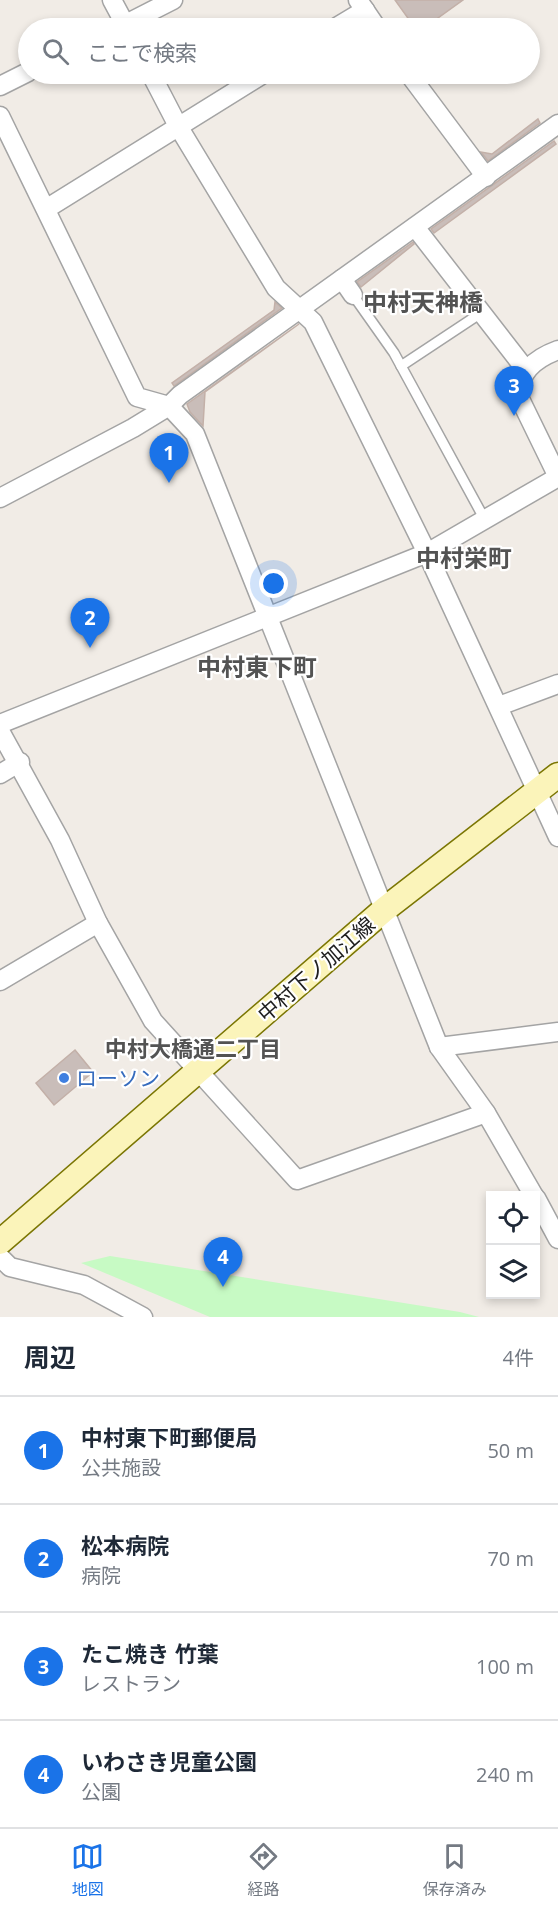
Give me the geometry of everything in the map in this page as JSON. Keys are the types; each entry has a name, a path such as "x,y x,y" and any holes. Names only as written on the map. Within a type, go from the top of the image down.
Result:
{"main road":[{"name":"中村下ノ加江線","path":"0,1242 385,909 558,775"}],"street":[{"path":"112,0 120,18"},
{"path":"140,18 173,0"},
{"path":"346,18 361,5 370,18"},
{"path":"0,86 18,77"},
{"path":"156,84 178,126 276,288 314,322 427,553 558,837"},
{"path":"45,209 247,84"},
{"path":"417,84 486,177"},
{"path":"0,116 137,397 169,406 195,434 439,1047 486,1113 532,1191"},
{"path":"0,498 133,428 169,406 558,124"},
{"path":"415,227 526,370"},
{"path":"342,279 353,295"},
{"path":"0,724 427,553 558,477 520,399 519,390 526,370 538,357 558,350"},
{"path":"499,706 558,684"},
{"path":"0,730 20,762 60,840 98,923 153,1021 297,1180 486,1113"},
{"path":"0,774 20,762"},
{"path":"0,981 98,923"},
{"path":"439,1047 558,1032"},
{"path":"540,1206 558,1239"},
{"path":"0,1257 10,1267 84,1285 143,1317"}],"lane":[{"path":"353,295 401,366 484,520"},
{"path":"401,366 482,313"}],"green space":[{"path":"110,1256 460,1312 479,1317 210,1317 81,1263"}],"building":[{"path":"395,0 463,0 438,18 408,18"},
{"path":"538,119 540,123 488,161 481,152 492,154"},
{"path":"554,141 556,144 434,233 431,229"},
{"path":"413,242 414,244 361,287 357,282"},
{"path":"275,302 282,308 174,386 172,383 274,310"},
{"path":"299,324 205,392 203,426 190,412 187,404"},
{"name":"ローソン","path":"75,1050 93,1072 54,1105 36,1083"}],"place":[{"name":"たこ焼き 竹葉","path":"514,416"},
{"name":"中村東下町郵便局","path":"169,483"},
{"name":"松本病院","path":"90,648"},
{"name":"ローソン","path":"64,1078"},
{"name":"いわさき児童公園","path":"223,1287"}],"district":[{"name":"中村天神橋","path":"423,301"},
{"name":"中村栄町","path":"464,557"},
{"name":"中村東下町","path":"257,666"},
{"name":"中村大橋通二丁目","path":"193,1048"}]}
